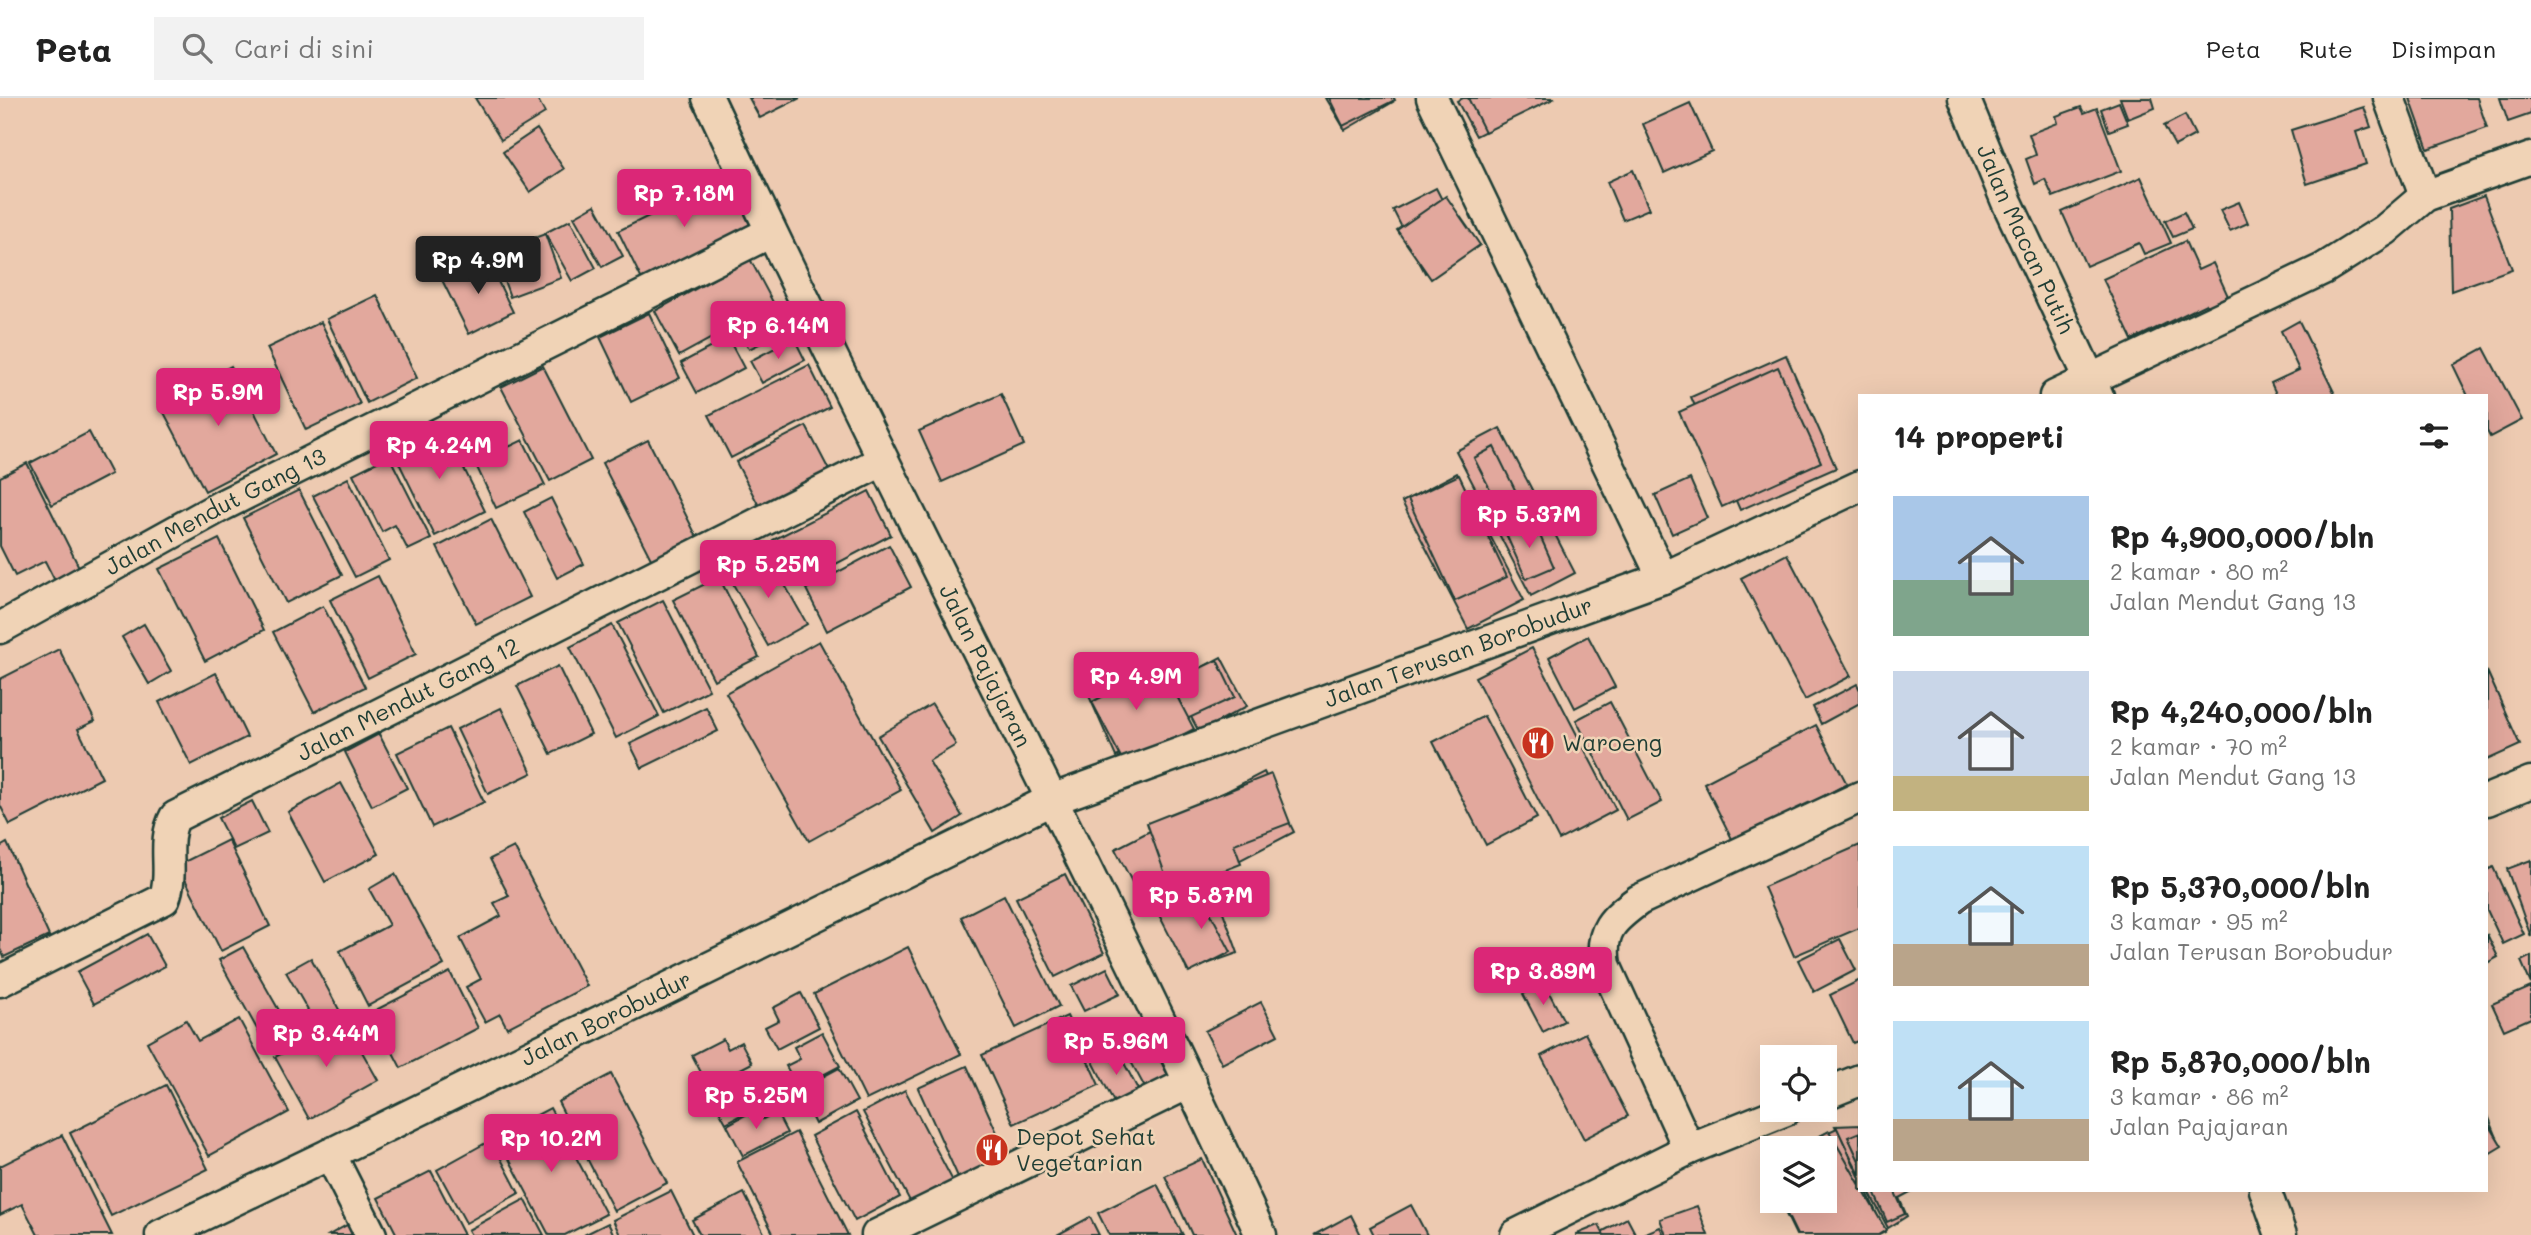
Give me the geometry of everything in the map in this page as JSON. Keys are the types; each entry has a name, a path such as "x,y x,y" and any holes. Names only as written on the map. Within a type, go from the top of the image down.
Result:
{"street":[{"name":"Jalan Pajajaran","path":"709,98 882,461 1191,1082 1261,1235"},
{"path":"1432,98 1663,578"},
{"name":"Jalan Macan Putih","path":"1964,98 2007,202 2094,387"},
{"path":"2389,98 2425,196"},
{"path":"2064,394 2094,387 2323,269 2385,230 2425,196 2531,158"},
{"name":"Jalan Mendut Gang 13","path":"0,628 223,505 771,232"},
{"name":"Jalan Mendut Gang 12","path":"0,981 164,899 169,887 169,829 175,817 882,461"},
{"name":"Jalan Terusan Borobudur","path":"1051,800 1663,578 1858,487"},
{"path":"2488,800 2531,782"},
{"path":"1689,1149 1605,965 1601,944 1616,917 1639,900 1858,798"},
{"name":"Jalan Borobudur","path":"161,1235 1051,800"},
{"path":"1837,1089 1858,1081"},
{"path":"877,1235 1191,1082"},
{"path":"1516,1235 1689,1149 1760,1120"},
{"path":"330,1154 371,1235"},
{"path":"2266,1192 2281,1235"}],"building":[{"path":"475,98 537,98 545,113 501,140"},
{"path":"749,98 800,98 760,118"},
{"path":"1326,98 1390,98 1393,102 1345,130"},
{"path":"1329,98 1394,98 1395,100 1343,126"},
{"path":"1463,98 1551,98 1476,136 1457,101"},
{"path":"1468,98 1555,98 1485,132"},
{"path":"2120,98 2152,98 2155,108 2128,119"},
{"path":"2410,98 2477,98 2487,128 2428,149"},
{"path":"2500,98 2531,98 2531,114 2508,122"},
{"path":"2119,102 2128,124 2109,131 2101,109"},
{"path":"1690,103 1712,151 1664,173 1643,124"},
{"path":"2081,107 2084,113 2097,108 2121,171 2053,197 2045,179 2035,184 2026,159 2036,155 2029,134 2058,123 2056,116"},
{"path":"2364,107 2371,127 2356,132 2366,164 2307,184 2291,130"},
{"path":"2185,115 2195,135 2175,146 2164,126"},
{"path":"537,129 564,169 530,192 503,152"},
{"path":"1633,170 1649,209 1623,220 1607,182"},
{"path":"2141,177 2171,243 2144,254 2139,243 2086,266 2062,212"},
{"path":"727,178 751,226 642,280 618,231"},
{"path":"1436,188 1468,251 1425,273 1393,210"},
{"path":"1446,196 1480,245 1431,279 1397,230"},
{"path":"2484,196 2512,269 2451,291 2449,209"},
{"path":"2239,202 2248,223 2230,231 2220,210"},
{"path":"595,205 623,256 602,267 574,217"},
{"path":"2184,212 2192,229 2173,237 2165,221"},
{"path":"570,220 596,268 572,281 545,233"},
{"path":"545,234 561,278 510,297 494,253"},
{"path":"2185,241 2198,270 2213,263 2228,296 2132,340 2103,279"},
{"path":"486,257 513,312 469,334 442,280"},
{"path":"750,259 774,304 679,356 655,311"},
{"path":"377,295 417,378 367,403 327,319"},
{"path":"779,311 788,330 749,349 740,331"},
{"path":"649,313 680,378 631,402 600,337"},
{"path":"2299,321 2335,394 2276,394 2271,383 2299,370 2281,331"},
{"path":"321,322 360,404 306,430 267,348"},
{"path":"728,338 744,368 697,393 681,363"},
{"path":"794,338 805,360 762,383 750,361"},
{"path":"2484,348 2522,420 2490,437 2488,394 2467,394 2453,365"},
{"path":"1786,355 1836,468 1740,510 1691,397"},
{"path":"809,365 830,407 731,458 709,415"},
{"path":"231,366 276,454 205,491 159,403"},
{"path":"543,366 591,460 550,481 501,387"},
{"path":"1778,367 1821,462 1722,507 1679,412"},
{"path":"1001,394 1024,445 942,482 919,431"},
{"path":"443,426 485,511 435,536 393,451"},
{"path":"806,426 830,472 760,508 736,462"},
{"path":"1500,428 1575,573 1531,596 1456,451"},
{"path":"89,432 111,474 52,505 30,463"},
{"path":"523,440 545,485 496,508 475,463"},
{"path":"648,440 697,537 652,561 602,463"},
{"path":"1494,447 1525,510 1506,520 1474,458"},
{"path":"389,456 431,539 408,550 395,525 382,532 353,474"},
{"path":"27,463 80,569 55,581 45,561 15,576 0,546 0,477"},
{"path":"1457,473 1524,600 1468,629 1402,502"},
{"path":"1459,475 1507,577 1455,601 1408,499"},
{"path":"348,478 389,560 355,577 313,496"},
{"path":"1690,479 1707,518 1672,534 1655,495"},
{"path":"299,490 342,575 286,603 243,518"},
{"path":"869,491 891,535 796,585 773,540"},
{"path":"551,498 584,564 557,578 524,512"},
{"path":"491,519 530,597 476,624 437,547"},
{"path":"1533,520 1554,567 1526,579 1505,532"},
{"path":"219,539 264,630 205,661 159,569"},
{"path":"889,545 911,587 827,631 806,589"},
{"path":"1787,554 1851,676 1805,700 1741,578"},
{"path":"768,555 807,624 768,646 729,577"},
{"path":"378,576 416,654 368,678 330,600"},
{"path":"719,577 759,657 714,680 673,600"},
{"path":"663,600 709,690 664,713 618,623"},
{"path":"323,606 365,687 314,712 273,632"},
{"path":"144,624 171,671 149,684 122,637"},
{"path":"612,625 659,716 616,738 570,647"},
{"path":"1588,636 1615,687 1575,708 1549,657"},
{"path":"819,641 901,790 809,841 726,693"},
{"path":"1532,648 1616,810 1559,840 1475,677"},
{"path":"59,649 95,721 78,729 102,778 10,825 0,805 0,679"},
{"path":"1221,657 1247,706 1199,732 1173,683"},
{"path":"1217,660 1235,697 1187,719 1171,682"},
{"path":"558,666 591,734 551,754 517,686"},
{"path":"1156,666 1183,729 1116,757 1089,696"},
{"path":"1161,666 1194,729 1125,765 1092,702"},
{"path":"216,673 247,737 191,765 159,702"},
{"path":"2488,673 2520,745 2488,760"},
{"path":"1857,684 1858,686 1858,704 1821,724 1813,707"},
{"path":"1610,702 1662,802 1627,820 1576,720"},
{"path":"932,704 956,745 929,761 962,816 935,833 878,736"},
{"path":"706,707 718,731 642,768 630,744"},
{"path":"501,708 532,773 488,794 457,729"},
{"path":"1484,716 1537,818 1486,845 1433,742"},
{"path":"1816,725 1847,784 1734,843 1704,783"},
{"path":"448,728 484,802 432,827 397,753"},
{"path":"379,734 407,788 372,806 345,752"},
{"path":"1264,772 1294,832 1146,909 1115,849"},
{"path":"1271,774 1290,823 1234,844 1241,864 1171,891 1147,823"},
{"path":"341,783 379,854 325,882 288,812"},
{"path":"252,801 268,833 234,849 218,818"},
{"path":"228,840 270,926 221,951 178,865"},
{"path":"7,843 49,936 4,957 0,949 0,847"},
{"path":"1858,846 1858,928 1794,956 1764,887"},
{"path":"514,847 587,986 507,1028 500,1014 485,1022 466,987 481,979 460,938 501,916 494,903 509,896 490,859"},
{"path":"2531,860 2531,937 2507,869"},
{"path":"2493,867 2524,934 2503,944 2488,912 2488,870"},
{"path":"395,874 444,965 368,1006 340,951 389,925 369,889"},
{"path":"1065,874 1104,953 1055,977 1016,898"},
{"path":"1215,890 1238,953 1187,971 1165,908"},
{"path":"1200,893 1231,952 1189,973 1159,915"},
{"path":"1004,895 1059,1006 1016,1028 961,917"},
{"path":"147,934 165,966 94,1004 77,972"},
{"path":"2488,936 2498,957 2488,962"},
{"path":"1840,939 1856,970 1814,992 1798,960"},
{"path":"243,947 293,1035 268,1049 219,960"},
{"path":"908,947 961,1054 866,1100 814,994"},
{"path":"2531,956 2531,984 2521,961"},
{"path":"311,958 342,1015 318,1028 286,972"},
{"path":"1107,968 1120,994 1084,1011 1071,986"},
{"path":"450,972 478,1028 401,1068 372,1012"},
{"path":"1858,981 1858,1041 1853,1043 1830,995"},
{"path":"1544,983 1564,1021 1543,1032 1523,994"},
{"path":"2531,987 2531,1018 2504,1030 2492,1004"},
{"path":"801,993 819,1027 777,1049 765,1027 779,1020 773,1008"},
{"path":"1261,1002 1278,1035 1222,1064 1205,1031"},
{"path":"1067,1016 1099,1085 1014,1124 982,1055"},
{"path":"239,1019 289,1112 209,1156 147,1042 186,1020 198,1041"},
{"path":"344,1020 378,1080 309,1119 275,1057"},
{"path":"822,1032 840,1066 798,1088 786,1066 800,1059 794,1047"},
{"path":"1585,1033 1628,1116 1584,1139 1541,1056"},
{"path":"1147,1034 1173,1085 1150,1097 1123,1047"},
{"path":"723,1039 728,1049 741,1042 752,1063 708,1086 692,1055"},
{"path":"1113,1042 1143,1099 1119,1112 1089,1054"},
{"path":"967,1066 1012,1166 963,1188 918,1088"},
{"path":"839,1068 857,1101 815,1124 804,1102 818,1095 811,1083"},
{"path":"611,1074 667,1183 614,1211 558,1102"},
{"path":"740,1076 745,1086 758,1079 769,1100 726,1123 709,1092"},
{"path":"166,1085 208,1169 111,1216 70,1133"},
{"path":"905,1090 954,1183 912,1205 863,1112"},
{"path":"550,1108 606,1214 565,1235 549,1235 497,1136"},
{"path":"758,1108 763,1119 776,1112 787,1133 743,1156 727,1125"},
{"path":"856,1112 900,1197 855,1221 811,1136"},
{"path":"2488,1115 2500,1145 2488,1150"},
{"path":"2488,1123 2502,1146 2488,1154"},
{"path":"1858,1125 1858,1171 1835,1126"},
{"path":"1837,1128 1858,1174 1858,1192 1867,1192 1885,1232 1879,1235 1833,1235 1830,1228 1815,1235 1796,1235 1785,1213 1837,1213 1837,1136 1820,1136"},
{"path":"796,1132 848,1235 774,1235 737,1162"},
{"path":"1858,1133 1858,1159 1848,1137"},
{"path":"62,1135 112,1235 38,1235 22,1204 0,1215 0,1166"},
{"path":"491,1140 519,1193 466,1223 437,1170"},
{"path":"1837,1145 1858,1182 1858,1192 1864,1192 1886,1230 1878,1235 1797,1235 1786,1213 1837,1213"},
{"path":"1202,1159 1237,1235 1192,1235 1165,1176"},
{"path":"431,1171 464,1235 397,1235 378,1198"},
{"path":"1157,1184 1183,1235 1109,1235 1098,1213"},
{"path":"671,1191 693,1235 620,1235 613,1220"},
{"path":"1869,1192 1910,1192 1899,1198 1907,1216 1888,1228"},
{"path":"1874,1192 1895,1192 1905,1214 1887,1222"},
{"path":"744,1193 765,1235 700,1235 692,1220"},
{"path":"525,1199 544,1235 471,1235 468,1230"},
{"path":"1411,1205 1427,1235 1374,1235 1370,1227"},
{"path":"1697,1206 1708,1235 1666,1235 1660,1219"},
{"path":"1351,1215 1361,1235 1314,1235"},
{"path":"1090,1217 1099,1235 1057,1235"},
{"path":"1627,1218 1636,1235 1596,1235"},
{"path":"608,1223 614,1235 584,1235"},
{"path":"347,1225 352,1235 329,1235"},
{"path":"1599,1225 1604,1235 1577,1235 1577,1234"},
{"path":"1660,1227 1664,1235 1641,1235"}],"place":[{"name":"Waroeng","path":"1538,743"},
{"name":"Depot Sehat Vegetarian","path":"992,1150"}]}
